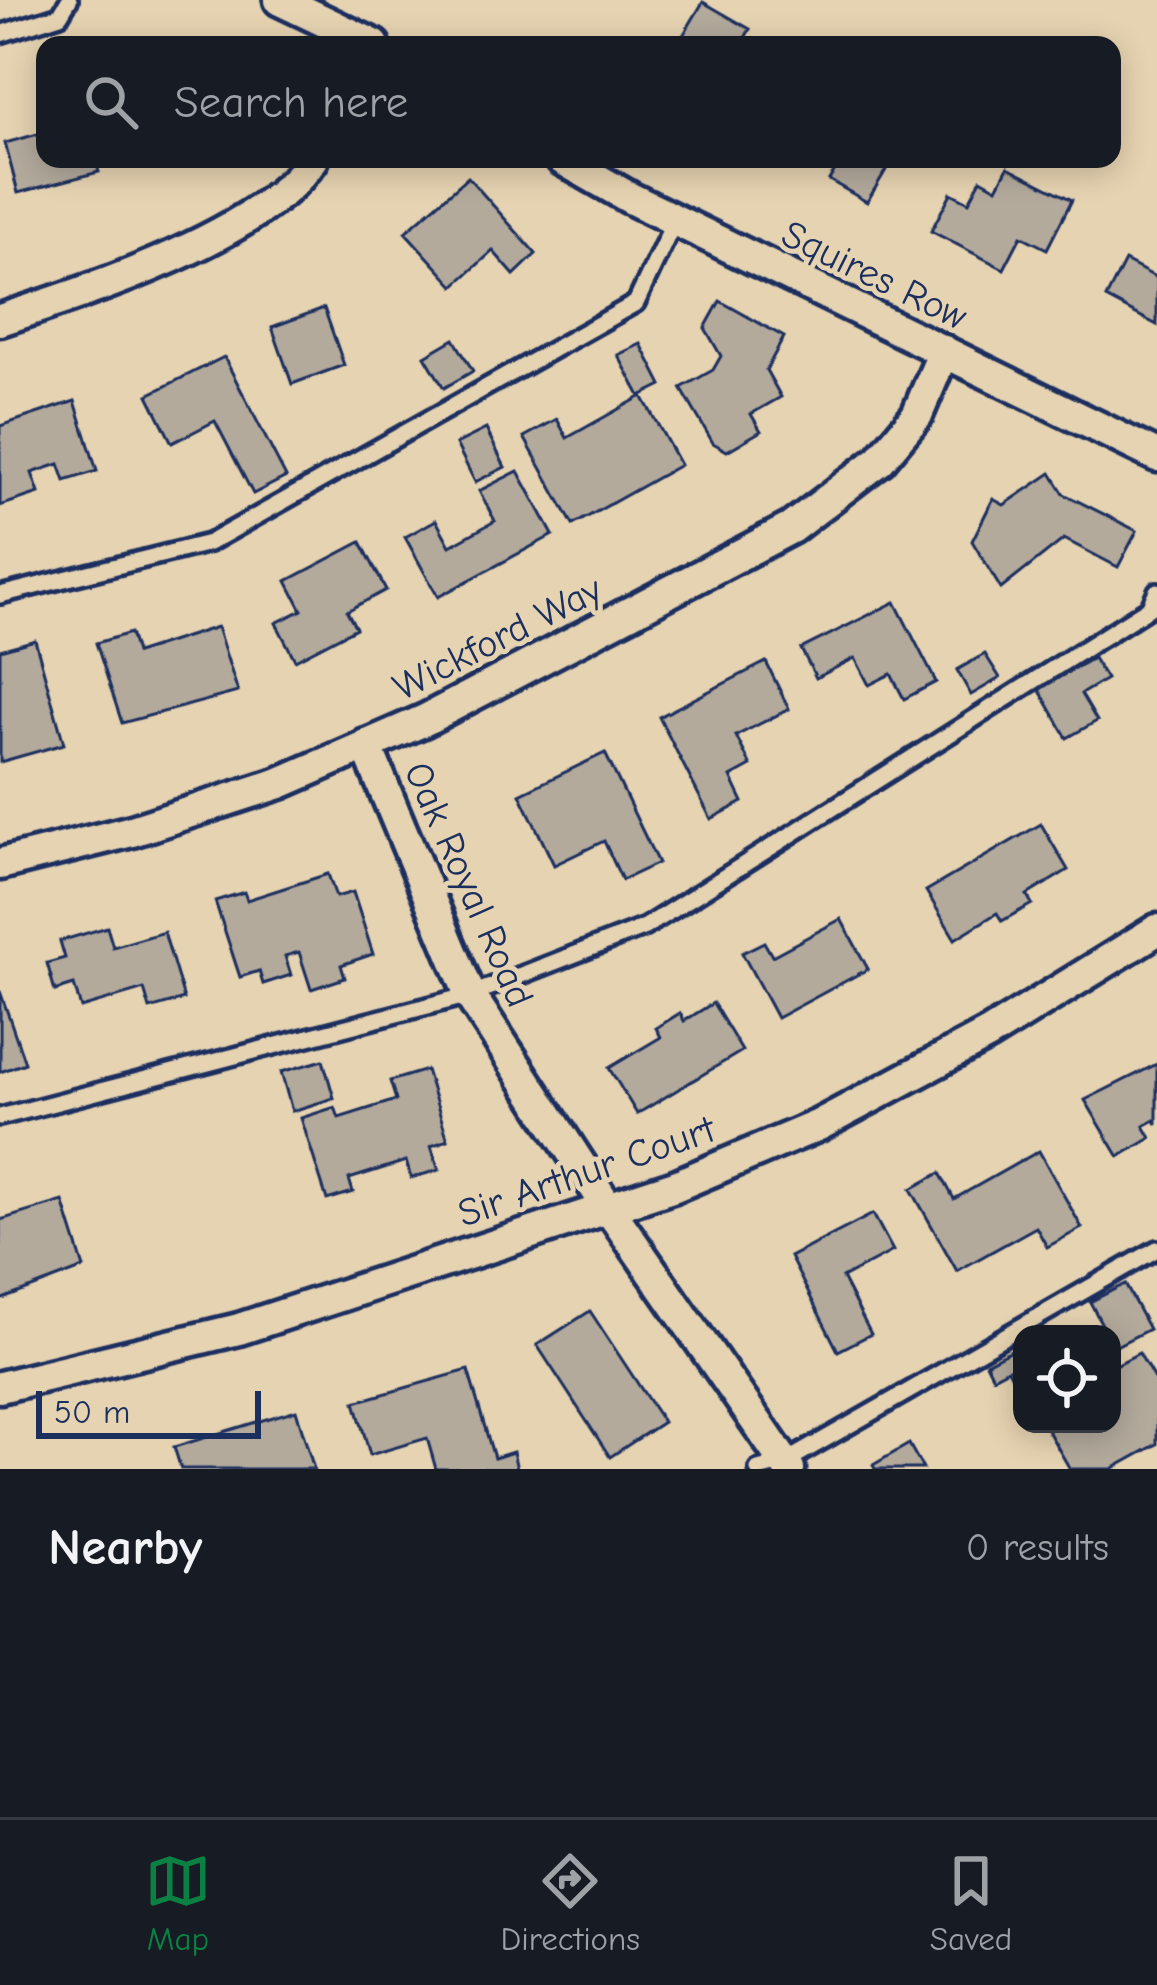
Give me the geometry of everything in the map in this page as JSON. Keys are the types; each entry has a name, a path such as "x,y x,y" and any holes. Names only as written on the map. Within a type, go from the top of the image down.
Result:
{"street":[{"path":"280,0 354,36"},
{"path":"0,320 74,296 206,240 261,205 304,168"},
{"name":"Squires Row","path":"579,168 675,220 1157,456"},
{"name":"Wickford Way","path":"0,863 217,803 367,746 791,528 880,460 917,415 944,351"},
{"name":"Oak Royal Road","path":"367,746 470,994 778,1467"},
{"name":"Sir Arthur Court","path":"0,1387 238,1329 520,1233 608,1209 819,1125 989,1034 1157,930"}],"lane":[{"path":"0,34 60,15 69,0"},
{"path":"0,595 208,543 636,303 675,220"},
{"path":"0,1117 176,1076 470,994 645,927 1149,608 1157,591"},
{"path":"778,1467 1157,1249"}],"building":[{"path":"703,2 750,29 746,36 683,36"},
{"path":"36,134 36,168 98,168 99,172 18,193 5,143"},
{"path":"831,168 887,168 867,202 829,180 835,170"},
{"path":"1010,168 1072,200 1047,249 1021,236 1004,269 931,231 951,193 969,202 981,179 997,188"},
{"path":"468,177 536,254 514,275 493,251 454,286 405,232"},
{"path":"1125,261 1157,278 1157,325 1106,298"},
{"path":"720,301 784,337 766,370 781,397 751,414 761,431 727,451 713,443 681,388 713,370 721,356 705,328"},
{"path":"324,308 344,365 292,384 272,327"},
{"path":"454,339 473,371 444,388 425,356"},
{"path":"641,344 662,385 640,396 618,355"},
{"path":"224,357 286,477 253,494 215,421 172,443 148,395"},
{"path":"642,396 680,465 573,525 524,437 557,419 567,438"},
{"path":"75,401 97,471 65,481 59,464 32,473 39,493 0,506 0,426"},
{"path":"486,429 505,467 475,482 456,444"},
{"path":"518,471 553,535 438,597 405,537 436,520 450,546 495,521 479,491"},
{"path":"1051,473 1064,494 1137,531 1118,567 1064,539 1001,589 972,541 993,499 1004,505"},
{"path":"361,542 386,590 347,611 356,628 295,660 276,623 302,610 287,581"},
{"path":"895,602 936,682 904,699 891,674 869,685 855,658 816,678 801,649"},
{"path":"217,627 238,692 122,723 96,643 130,633 136,653"},
{"path":"35,640 64,744 0,762 0,650"},
{"path":"985,654 1000,678 971,695 957,670"},
{"path":"1093,658 1106,679 1081,694 1097,721 1067,738 1039,689"},
{"path":"766,662 789,709 736,736 751,766 731,777 743,802 711,819 659,717"},
{"path":"605,753 658,863 622,880 604,841 554,865 520,794"},
{"path":"1041,824 1068,870 1027,895 1032,904 1002,921 997,913 955,939 926,891"},
{"path":"328,874 336,897 353,892 373,954 341,965 345,978 311,989 299,952 285,956 291,975 263,984 259,971 240,977 215,901 244,892 247,900"},
{"path":"841,919 868,969 777,1018 742,953 764,942 772,956"},
{"path":"107,927 113,947 164,932 184,999 150,1009 144,989 81,1008 74,985 55,991 47,963 65,958 60,941"},
{"path":"0,991 25,1063 0,1072"},
{"path":"713,1003 742,1051 637,1114 609,1068 661,1037 656,1028 680,1013 684,1021"},
{"path":"323,1060 334,1098 292,1111 281,1072"},
{"path":"1157,1064 1157,1124 1155,1120 1144,1126 1151,1138 1119,1157 1085,1100"},
{"path":"426,1070 448,1140 431,1146 439,1170 411,1178 406,1161 349,1179 353,1192 327,1200 301,1118 335,1107 339,1118 396,1100 390,1081"},
{"path":"1039,1151 1082,1228 1047,1247 1036,1227 957,1271 911,1189 940,1173 954,1199"},
{"path":"63,1201 84,1268 0,1300 0,1220"},
{"path":"873,1214 893,1251 842,1278 871,1334 838,1351 790,1257"},
{"path":"1125,1284 1149,1329 1121,1343 1121,1325 1102,1325 1090,1302"},
{"path":"590,1311 663,1422 610,1457 537,1345"},
{"path":"1011,1350 1013,1379 1008,1369 993,1377 986,1363"},
{"path":"1139,1353 1157,1384 1157,1444 1112,1469 1070,1469 1049,1433 1121,1433 1121,1362"},
{"path":"468,1370 494,1458 513,1452 517,1469 436,1469 427,1438 370,1455 355,1402"},
{"path":"296,1410 314,1469 181,1469 174,1447"},
{"path":"909,1444 923,1469 875,1469 873,1465"}]}
